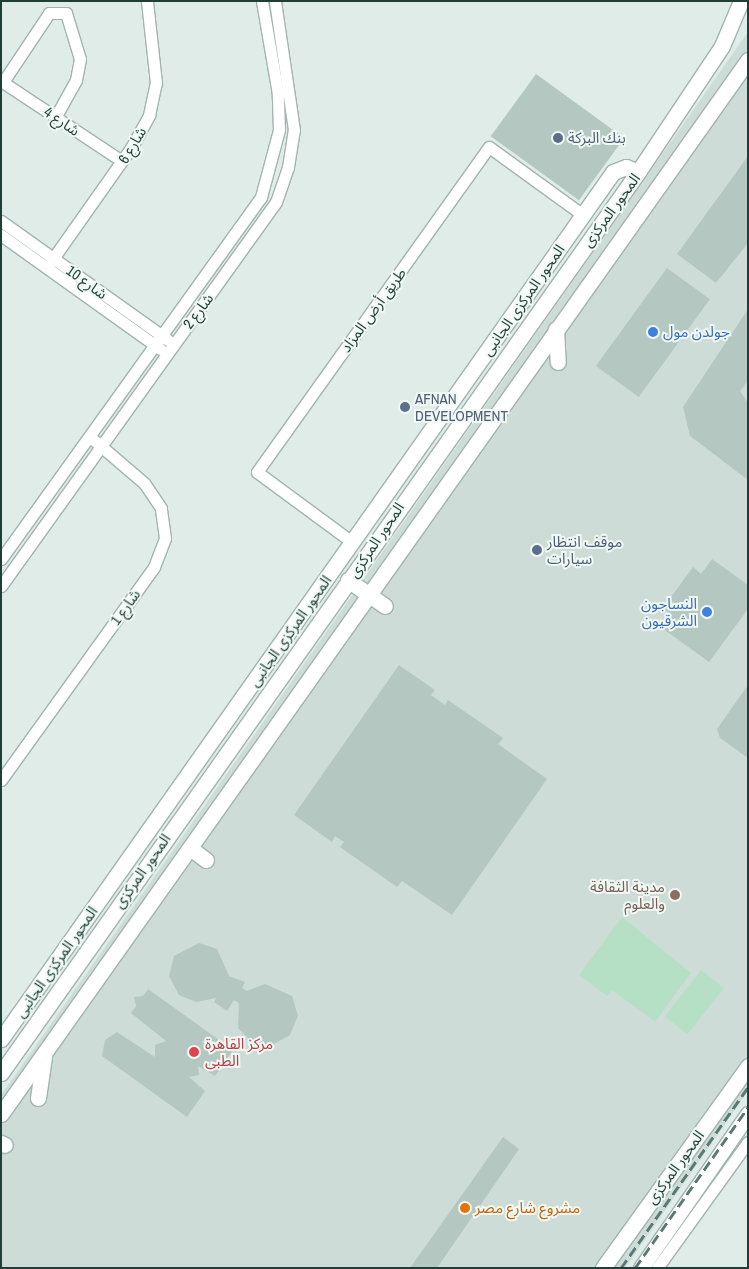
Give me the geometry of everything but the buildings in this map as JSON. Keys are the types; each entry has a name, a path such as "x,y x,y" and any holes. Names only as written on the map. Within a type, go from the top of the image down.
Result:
{"main road":[{"path":"742,1 748,9"},
{"name":"المحور المركزى","path":"1,1073 429,462 657,145 722,46 742,1"},
{"name":"المحور المركزى","path":"1,1114 249,766 368,593 748,60"},
{"path":"657,145 670,147 677,158"},
{"name":"المحور المركزى الجانبى","path":"1,1039 583,215 617,169 638,172"},
{"path":"556,329 558,362"},
{"path":"423,443 429,462"},
{"path":"348,580 385,606"},
{"path":"216,768 220,777 228,781 249,766"},
{"path":"174,826 194,813 202,816 206,826"},
{"path":"190,848 206,860"},
{"path":"38,1098 44,1054"},
{"name":"المحور المركزى","path":"603,1268 748,1066"},
{"name":"المحور المركزى","path":"641,1268 748,1114"}],"street":[{"name":"شارع 6","path":"50,263 122,161 149,116 156,83 147,1"},
{"path":"263,6 276,5"},
{"name":"شارع 2","path":"1,586 276,202 288,167 294,130 276,5"},
{"name":"شارع 2","path":"1,559 261,197 279,130 278,94 263,6"},
{"path":"2,81 49,13 66,14 80,59 76,80 56,116"},
{"name":"شارع 4","path":"2,81 122,161"},
{"path":"279,130 294,130"},
{"name":"طريق أرض المزاد","path":"352,542 257,472 489,147 583,215"},
{"name":"شارع 10","path":"1,221 50,263 170,349"},
{"name":"شارع 10","path":"1,235 50,263"},
{"name":"شارع 1","path":"1,780 154,567 165,538 161,508 144,482 90,437"},
{"path":"656,1268 748,1142"}],"shaded area":[{"path":"748,32 748,1091 625,1268 1,1268 1,1095"}],"green space":[{"path":"622,917 691,973 655,1022 612,990 607,996 579,975"},
{"path":"701,970 724,988 688,1034 665,1016"}],"railway":[{"path":"621,1268 748,1087"},
{"path":"635,1268 748,1107"}],"place":[{"name":"بنك البركة","path":"558,138"},
{"name":"جولدن مول","path":"653,332"},
{"name":"AFNAN DEVELOPMENT","path":"405,407"},
{"name":"موقف انتظار سيارات","path":"537,550"},
{"name":"النساجون الشرقيون","path":"707,612"},
{"name":"مدينة الثقافة والعلوم","path":"675,895"},
{"name":"مركز القاهرة الطبى","path":"194,1052"},
{"name":"مشروع شارع مصر","path":"465,1208"}]}
